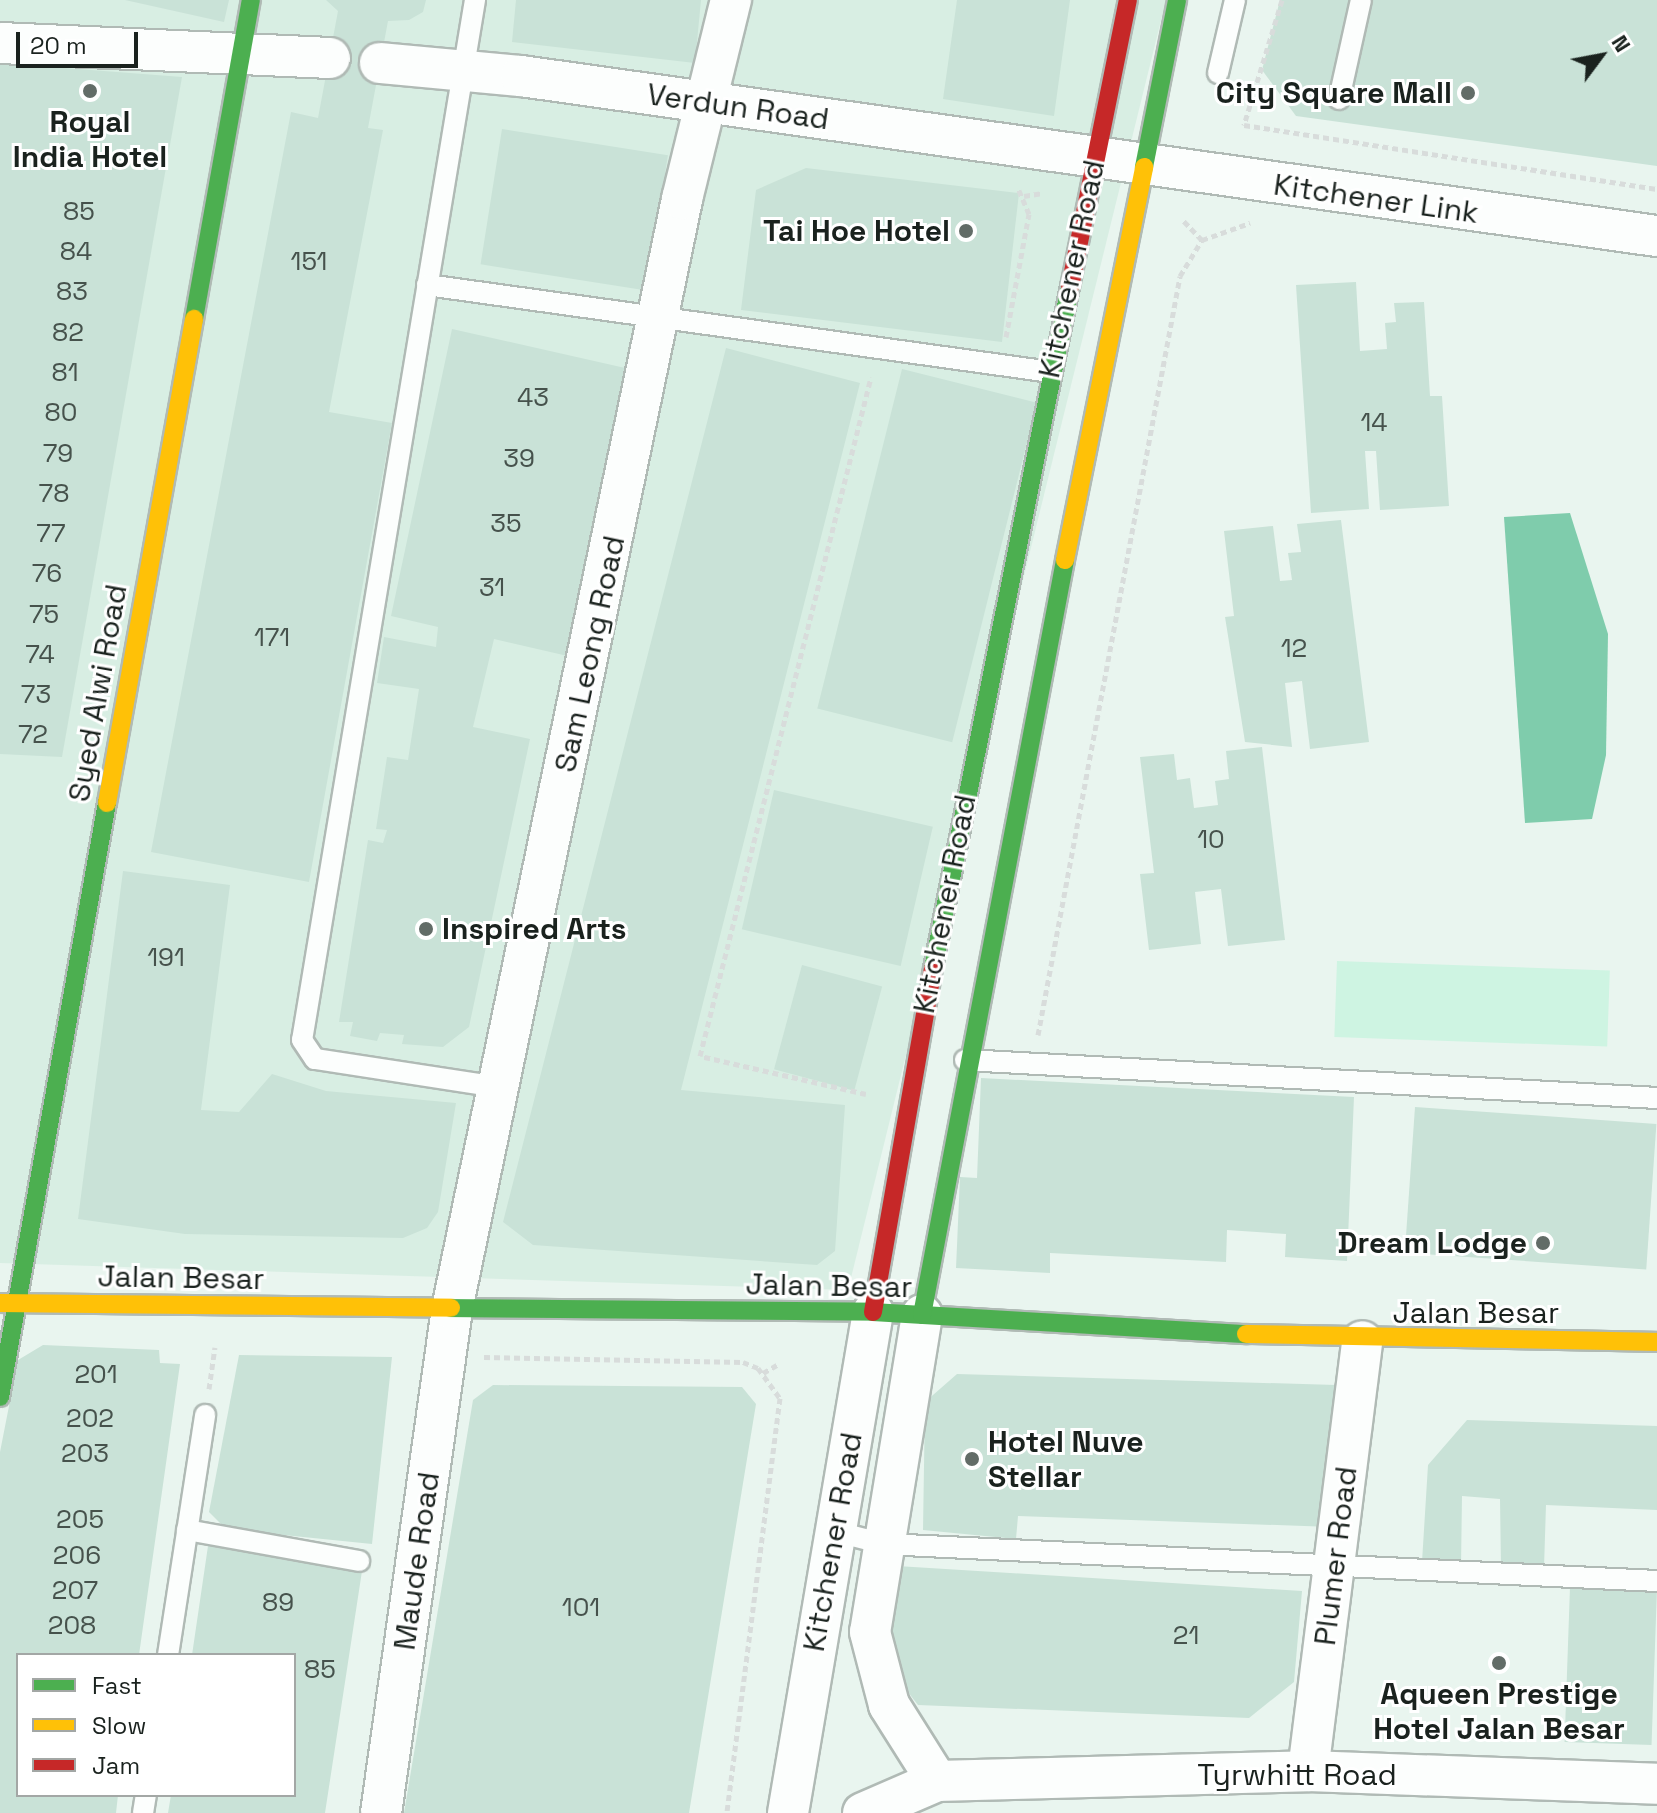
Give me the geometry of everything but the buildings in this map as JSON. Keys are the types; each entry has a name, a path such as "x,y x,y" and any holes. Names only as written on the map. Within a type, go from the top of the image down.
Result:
{"street":[{"name":"Syed Alwi Road","path":"0,1397 9,1303 239,49 251,0"},
{"name":"Sam Leong Road","path":"452,1309 731,0"},
{"name":"Kitchener Road","path":"788,1813 905,1105 1128,0"},
{"name":"Kitchener Road","path":"922,1315 965,1060 1141,166 1177,0"},
{"path":"0,43 239,49 330,58"},
{"name":"Verdun Road","path":"380,63 464,70 1094,159"},
{"name":"Kitchener Link","path":"1094,159 1657,236"},
{"name":"Jalan Besar","path":"9,1303 873,1312 1362,1341 1657,1342"},
{"name":"Maude Road","path":"381,1813 452,1309"},
{"path":"922,1315 870,1632 874,1664 889,1705 937,1781"},
{"name":"Plumer Road","path":"1308,1771 1362,1341"},
{"name":"Tyrwhitt Road","path":"863,1813 937,1781 1308,1771 1657,1784"}],"lane":[{"path":"475,0 354,711 302,1040 315,1059 498,1087"},
{"path":"1218,73 1235,0"},
{"path":"1339,99 1361,0"},
{"path":"427,285 1051,372"},
{"path":"965,1060 1657,1098"},
{"path":"168,1653 205,1415"},
{"path":"187,1530 359,1561"},
{"path":"833,1531 884,1544 1657,1581"}],"path":[{"path":"1282,0 1244,125 1657,189"},
{"path":"1024,196 1044,193"},
{"path":"1032,1064 1180,276 1202,240 1183,220"},
{"path":"833,1088 700,1056 878,348"},
{"path":"205,1415 221,1307"},
{"path":"447,1357 743,1362 763,1373 780,1398 727,1813"},
{"path":"763,1373 777,1365"}],"shaded area":[{"path":"0,0 1166,0 848,1290 0,1263"},
{"path":"1570,513 1608,634 1606,755 1592,819 1525,823 1504,517"},
{"path":"1337,961 1610,971 1607,1046 1334,1037"}],"traffic: fast":[{"path":"194,319 251,0"},
{"path":"1144,167 1177,0"},
{"path":"933,968 1070,287"},
{"path":"922,1315 1065,560"},
{"path":"0,1397 107,803"},
{"path":"451,1308 873,1312 1246,1334"}],"traffic: slow":[{"path":"1065,560 1144,167"},
{"path":"107,803 194,319"},
{"path":"0,1303 451,1308"},
{"path":"1246,1334 1657,1342"}],"traffic: jam":[{"path":"1070,287 1128,0"},
{"path":"873,1312 933,968"}],"place":[{"name":"Royal India Hotel","path":"90,91"},
{"name":"City Square Mall","path":"1468,93"},
{"name":"Tai Hoe Hotel","path":"966,231"},
{"name":"Inspired Arts","path":"426,929"},
{"name":"Dream Lodge","path":"1543,1243"},
{"name":"Hotel Nuve Stellar","path":"972,1459"},
{"name":"Aqueen Prestige Hotel Jalan Besar","path":"1499,1663"}]}
